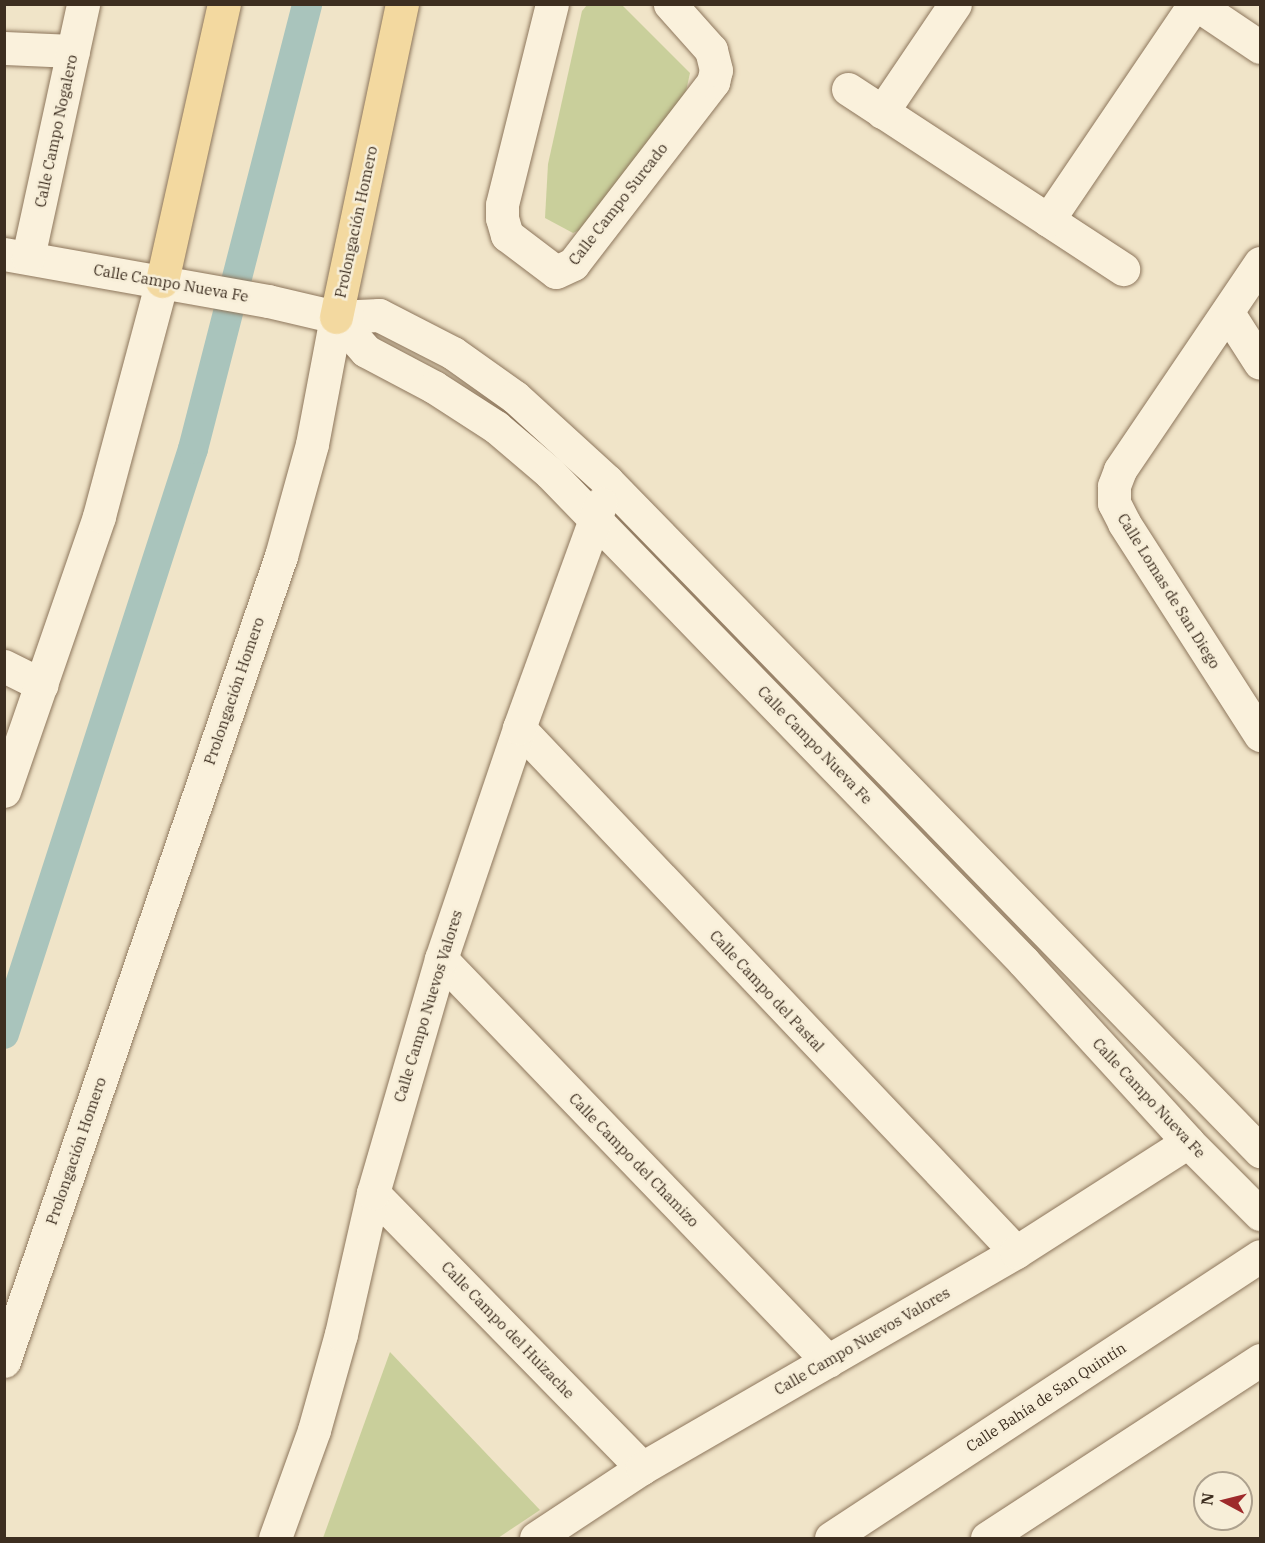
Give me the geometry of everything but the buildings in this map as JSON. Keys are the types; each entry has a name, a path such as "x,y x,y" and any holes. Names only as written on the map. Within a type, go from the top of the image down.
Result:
{"main road":[{"path":"162,281 224,4"},
{"name":"Prolongación Homero","path":"336,317 402,4"}],"street":[{"name":"Calle Campo Nogalero","path":"16,255 73,51 83,4"},
{"name":"Calle Campo Surcado","path":"552,4 502,205 502,218 507,235 556,272 573,264 714,82 716,70 711,50 670,4"},
{"path":"882,112 955,4"},
{"path":"1048,220 1195,4 1260,47"},
{"path":"4,48 73,51"},
{"path":"848,89 1123,269"},
{"name":"Calle Campo Nueva Fe","path":"16,255 268,301 336,317 379,315 453,353 515,397 608,481 1260,1151"},
{"name":"Calle Lomas de San Diego","path":"1260,263 1120,470 1114,486 1114,502 1124,524 1260,735"},
{"path":"4,791 99,516 162,281"},
{"path":"1228,313 1260,363"},
{"name":"Calle Campo Nueva Fe","path":"336,317 366,351 434,387 496,427 550,473 1023,961 1188,1142 1260,1214"},
{"name":"Prolongación Homero","path":"4,1361 281,556 312,444 336,317"},
{"name":"Calle Campo Nuevos Valores","path":"275,1539 314,1430 341,1334 373,1193 441,959 519,728 596,521 608,481"},
{"path":"4,666 42,685"},
{"name":"Calle Campo del Pastal","path":"519,728 1016,1252"},
{"name":"Calle Campo del Chamizo","path":"441,959 828,1361"},
{"name":"Calle Campo Nuevos Valores","path":"536,1539 642,1468 1016,1252 1188,1142"},
{"name":"Calle Campo del Huizache","path":"373,1193 642,1468"},
{"name":"Calle Bahía de San Quintín","path":"831,1539 1260,1256"},
{"path":"987,1539 1260,1360"}],"green space":[{"path":"587,5 622,5 690,73 686,91 590,225 573,233 545,218 548,164 582,11"},
{"path":"390,1352 540,1510 498,1538 323,1538"}],"waterway":[{"path":"4,1034 193,449 307,4"}]}
